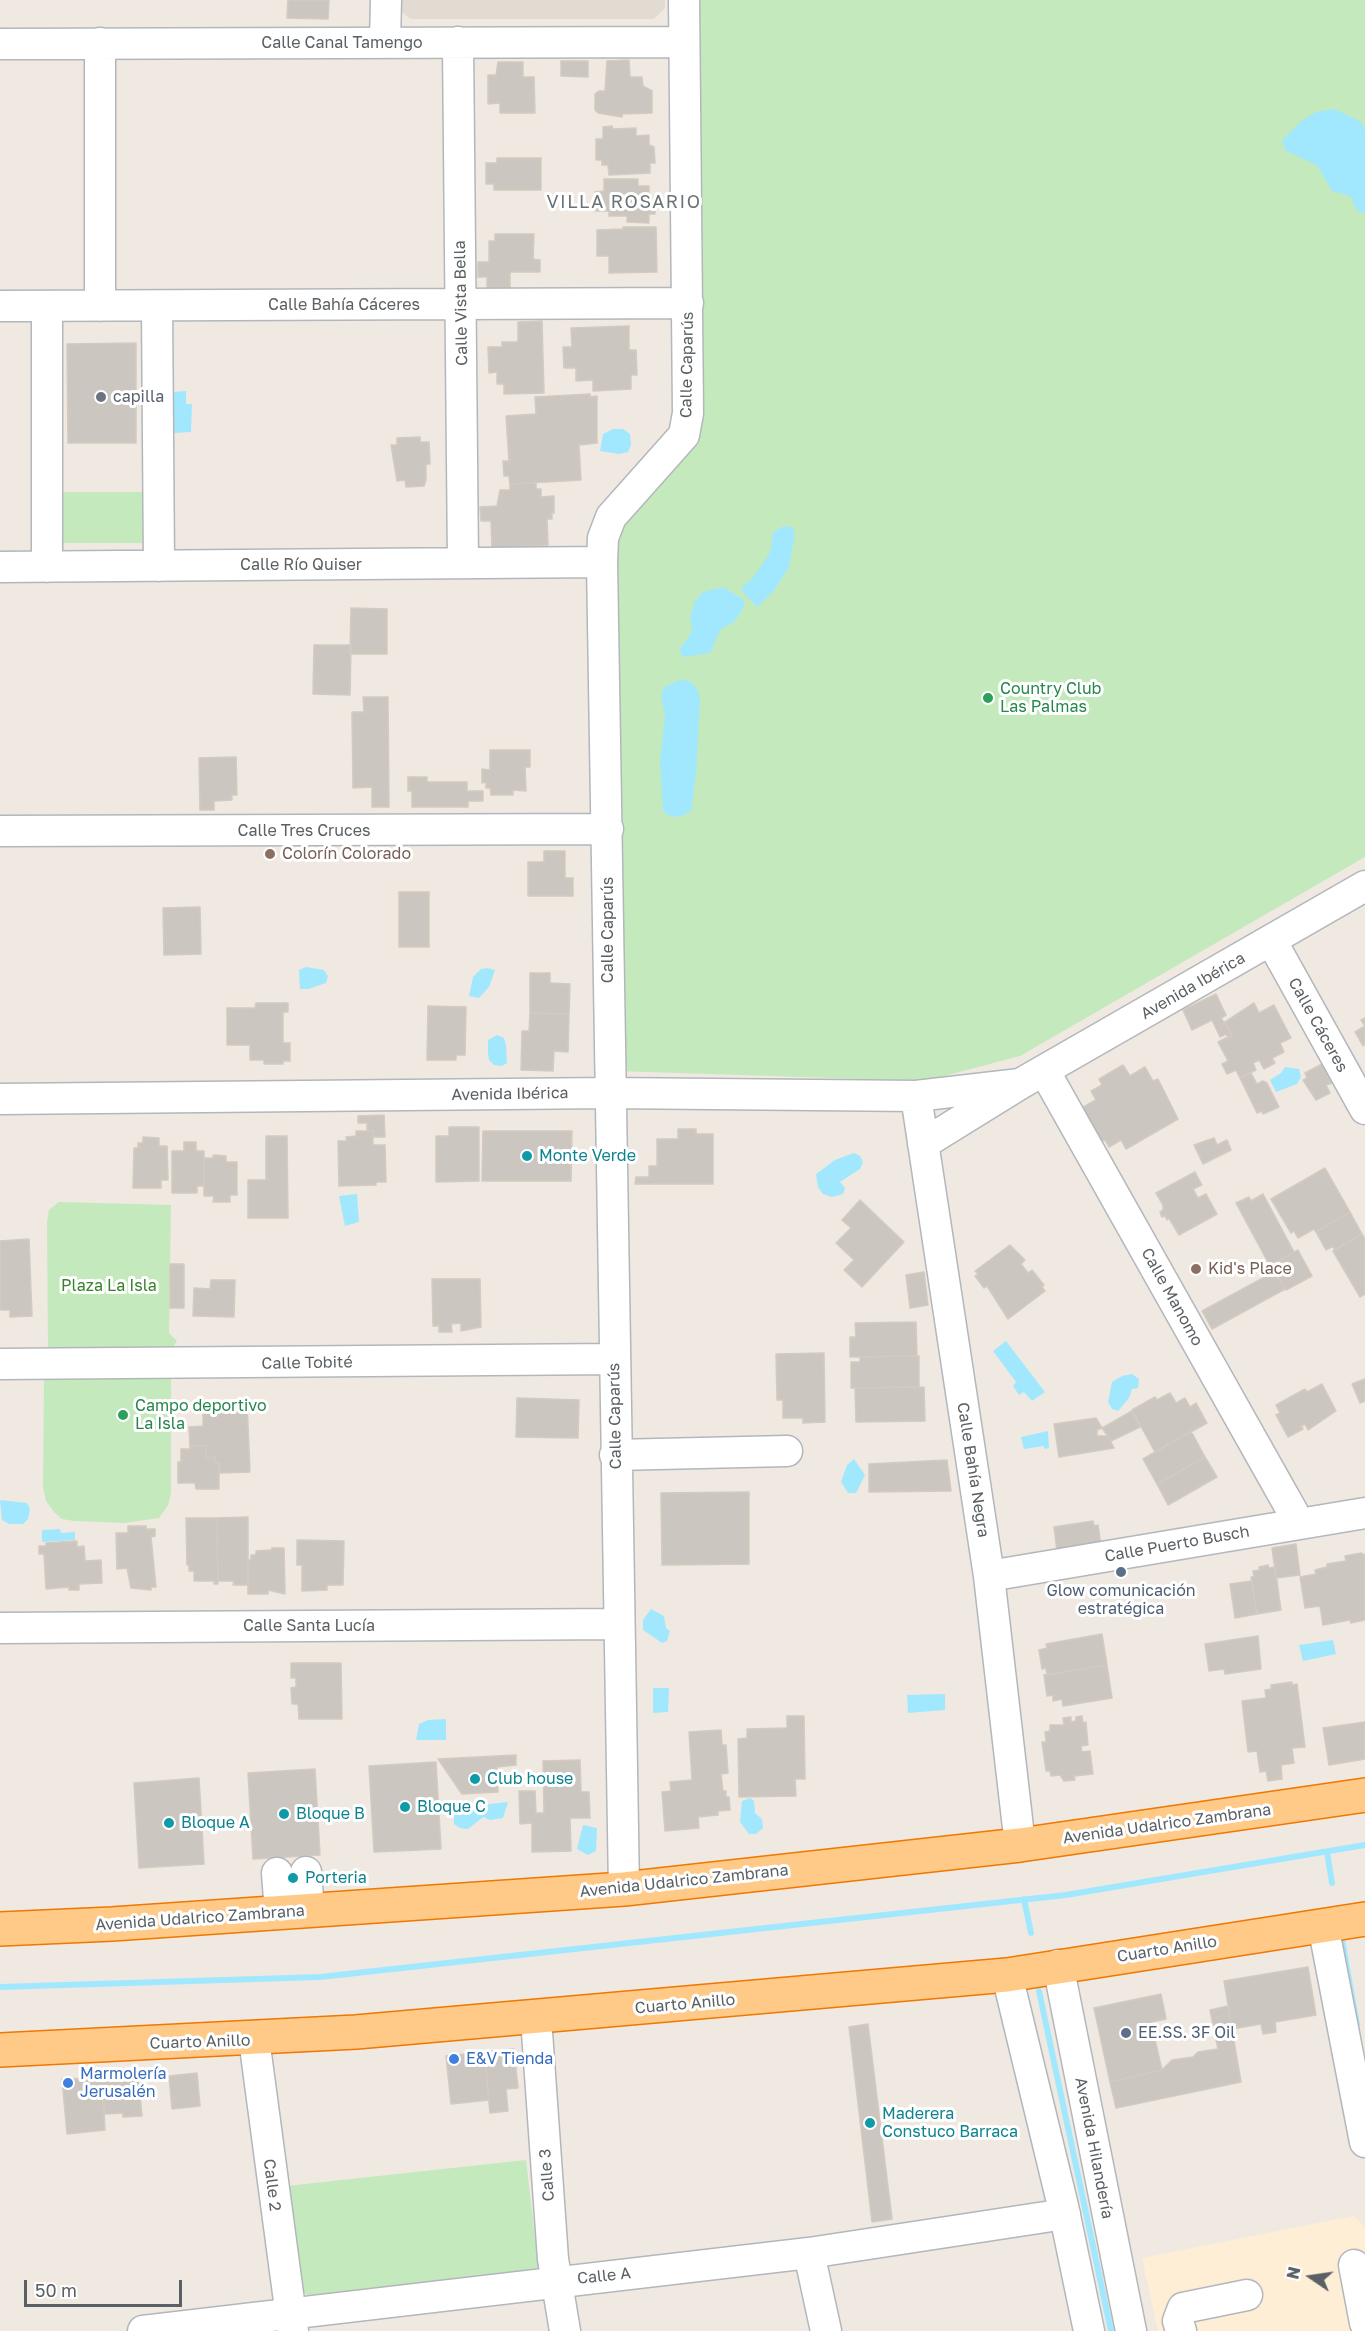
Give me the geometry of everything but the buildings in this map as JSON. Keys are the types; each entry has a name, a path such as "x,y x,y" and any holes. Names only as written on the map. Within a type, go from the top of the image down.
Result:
{"highway":[{"name":"Avenida Udalrico Zambrana","path":"0,1929 295,1912 624,1889 1020,1845 1365,1795"},
{"name":"Cuarto Anillo","path":"0,2050 254,2039 536,2018 1007,1975 1058,1965 1365,1919"}],"street":[{"path":"385,43 386,0"},
{"name":"Calle Caparús","path":"624,1889 615,1455 609,1093 608,829 602,562 603,538 611,518 684,435 688,413 684,0"},
{"name":"Calle Vista Bella","path":"458,42 463,563"},
{"name":"Calle Canal Tamengo","path":"0,44 684,42"},
{"path":"100,43 100,306"},
{"name":"Calle Bahía Cáceres","path":"0,306 688,303"},
{"path":"47,306 47,567"},
{"path":"157,306 159,566"},
{"name":"Calle Río Quiser","path":"0,567 602,562"},
{"name":"Calle Tres Cruces","path":"0,831 608,829"},
{"name":"Avenida Ibérica","path":"923,1144 1032,1078 1365,886"},
{"name":"Calle Cáceres","path":"1271,940 1365,1109"},
{"name":"Avenida Ibérica","path":"0,1099 609,1093 916,1096 1032,1078"},
{"name":"Calle Manomo","path":"1032,1078 1299,1523"},
{"name":"Calle Bahía Negra","path":"916,1096 989,1576 1020,1845"},
{"name":"Calle Tobité","path":"0,1364 614,1359"},
{"path":"615,1455 787,1451"},
{"name":"Calle Puerto Busch","path":"989,1576 1365,1513"},
{"name":"Calle Santa Lucía","path":"0,1628 619,1624"},
{"path":"291,1873 295,1912"},
{"path":"1323,1925 1365,2142"},
{"name":"Avenida Hilandería","path":"1058,1965 1131,2331"},
{"path":"1007,1975 1065,2214 1089,2331"},
{"name":"Calle 3","path":"536,2018 555,2282 566,2331"},
{"name":"Calle 2","path":"254,2039 291,2322"},
{"name":"Calle A","path":"143,2331 291,2322 555,2282 809,2253 1065,2214"},
{"path":"809,2253 826,2331"},
{"path":"1354,2265 1365,2323"},
{"path":"1181,2331 1178,2321 1183,2308 1247,2295"}],"shaded area":[{"path":"398,0 665,0 665,8 654,19 410,19 398,8"},
{"path":"1354,2216 1365,2227 1365,2331 1158,2331 1142,2258"}],"green space":[{"name":"Country Club Las Palmas","path":"695,0 1365,0 1365,857 1020,1056 925,1081 617,1071 610,540 698,444"},
{"path":"57,492 147,492 147,543 57,543"},
{"name":"Plaza La Isla","path":"59,1202 171,1205 169,1333 177,1341 168,1355 48,1352 47,1222 49,1210"},
{"path":"44,1376 171,1376 171,1493 168,1505 159,1518 124,1523 74,1521 62,1519 54,1512 46,1501 43,1487"},
{"path":"526,2160 539,2272 314,2298 300,2291 277,2187"}],"water":[{"path":"1334,109 1360,121 1365,129 1365,213 1358,212 1350,196 1332,191 1317,165 1286,151 1282,140 1303,120 1316,112"},
{"path":"186,391 186,404 192,404 191,432 174,433 173,392"},
{"path":"613,429 623,429 630,434 631,445 628,452 619,454 600,451 603,434"},
{"path":"784,526 792,527 795,533 789,567 773,592 757,607 742,591 742,587 752,579 770,553 773,532"},
{"path":"723,587 744,600 744,607 735,621 720,630 710,653 683,657 679,650 690,635 692,628 690,618 695,601 703,592"},
{"path":"680,680 690,681 697,689 700,699 696,774 691,811 682,816 671,817 663,811 660,762 665,714 661,697 664,687"},
{"path":"306,967 324,970 328,976 326,983 300,989 299,970"},
{"path":"481,969 495,970 489,987 479,998 469,996 473,977"},
{"path":"497,1035 504,1038 506,1045 507,1063 502,1066 494,1065 489,1060 488,1040"},
{"path":"1285,1067 1299,1069 1301,1077 1297,1084 1276,1092 1270,1080 1281,1073"},
{"path":"854,1153 860,1156 863,1162 860,1169 840,1182 845,1188 843,1194 832,1197 823,1194 818,1187 816,1174 835,1160"},
{"path":"357,1194 359,1222 345,1226 339,1196"},
{"path":"1006,1341 1045,1392 1032,1401 1024,1392 1019,1395 1013,1386 1016,1382 993,1351"},
{"path":"1132,1374 1139,1379 1138,1388 1132,1389 1129,1398 1118,1411 1112,1409 1108,1402 1112,1382 1122,1376"},
{"path":"1048,1431 1049,1448 1044,1449 1044,1446 1024,1449 1021,1437"},
{"path":"854,1459 865,1475 856,1493 848,1493 841,1482 847,1465"},
{"path":"0,1500 27,1503 30,1509 28,1519 23,1524 9,1524 2,1520"},
{"path":"60,1529 61,1533 75,1532 75,1540 42,1542 42,1530"},
{"path":"651,1609 664,1616 666,1628 670,1631 667,1641 662,1643 643,1630 643,1620"},
{"path":"1333,1640 1336,1654 1303,1661 1299,1645"},
{"path":"653,1688 669,1688 668,1712 653,1713"},
{"path":"945,1694 945,1710 908,1713 907,1695"},
{"path":"446,1719 446,1740 416,1740 419,1724 428,1720"},
{"path":"750,1798 754,1801 755,1813 762,1819 763,1828 756,1834 749,1834 740,1822 742,1801"},
{"path":"508,1802 503,1818 490,1820 483,1817 468,1829 454,1824 454,1808"},
{"path":"583,1825 597,1828 596,1851 588,1855 577,1849"}],"waterway":[{"path":"0,1987 320,1977 1066,1895 1365,1845"},
{"path":"1327,1852 1332,1883"},
{"path":"1024,1899 1031,1933"},
{"path":"1342,1940 1357,2025"},
{"path":"1039,1991 1111,2331"}],"place":[{"name":"capilla","path":"101,397"},
{"name":"Country Club Las Palmas","path":"988,698"},
{"name":"Colorín Colorado","path":"270,854"},
{"name":"Monte Verde","path":"527,1156"},
{"name":"Kid's Place","path":"1196,1269"},
{"name":"Campo deportivo La Isla","path":"123,1415"},
{"name":"Glow comunicación estratégica","path":"1121,1572"},
{"name":"Club house","path":"475,1779"},
{"name":"Bloque C","path":"405,1807"},
{"name":"Bloque B","path":"284,1814"},
{"name":"Bloque A","path":"169,1823"},
{"name":"Porteria","path":"293,1878"},
{"name":"EE.SS. 3F Oil","path":"1126,2033"},
{"name":"E&V Tienda","path":"454,2059"},
{"name":"Marmolería Jerusalén","path":"68,2083"},
{"name":"Maderera Constuco Barraca","path":"870,2123"}],"district":[{"name":"VILLA ROSARIO","path":"624,202"}]}
